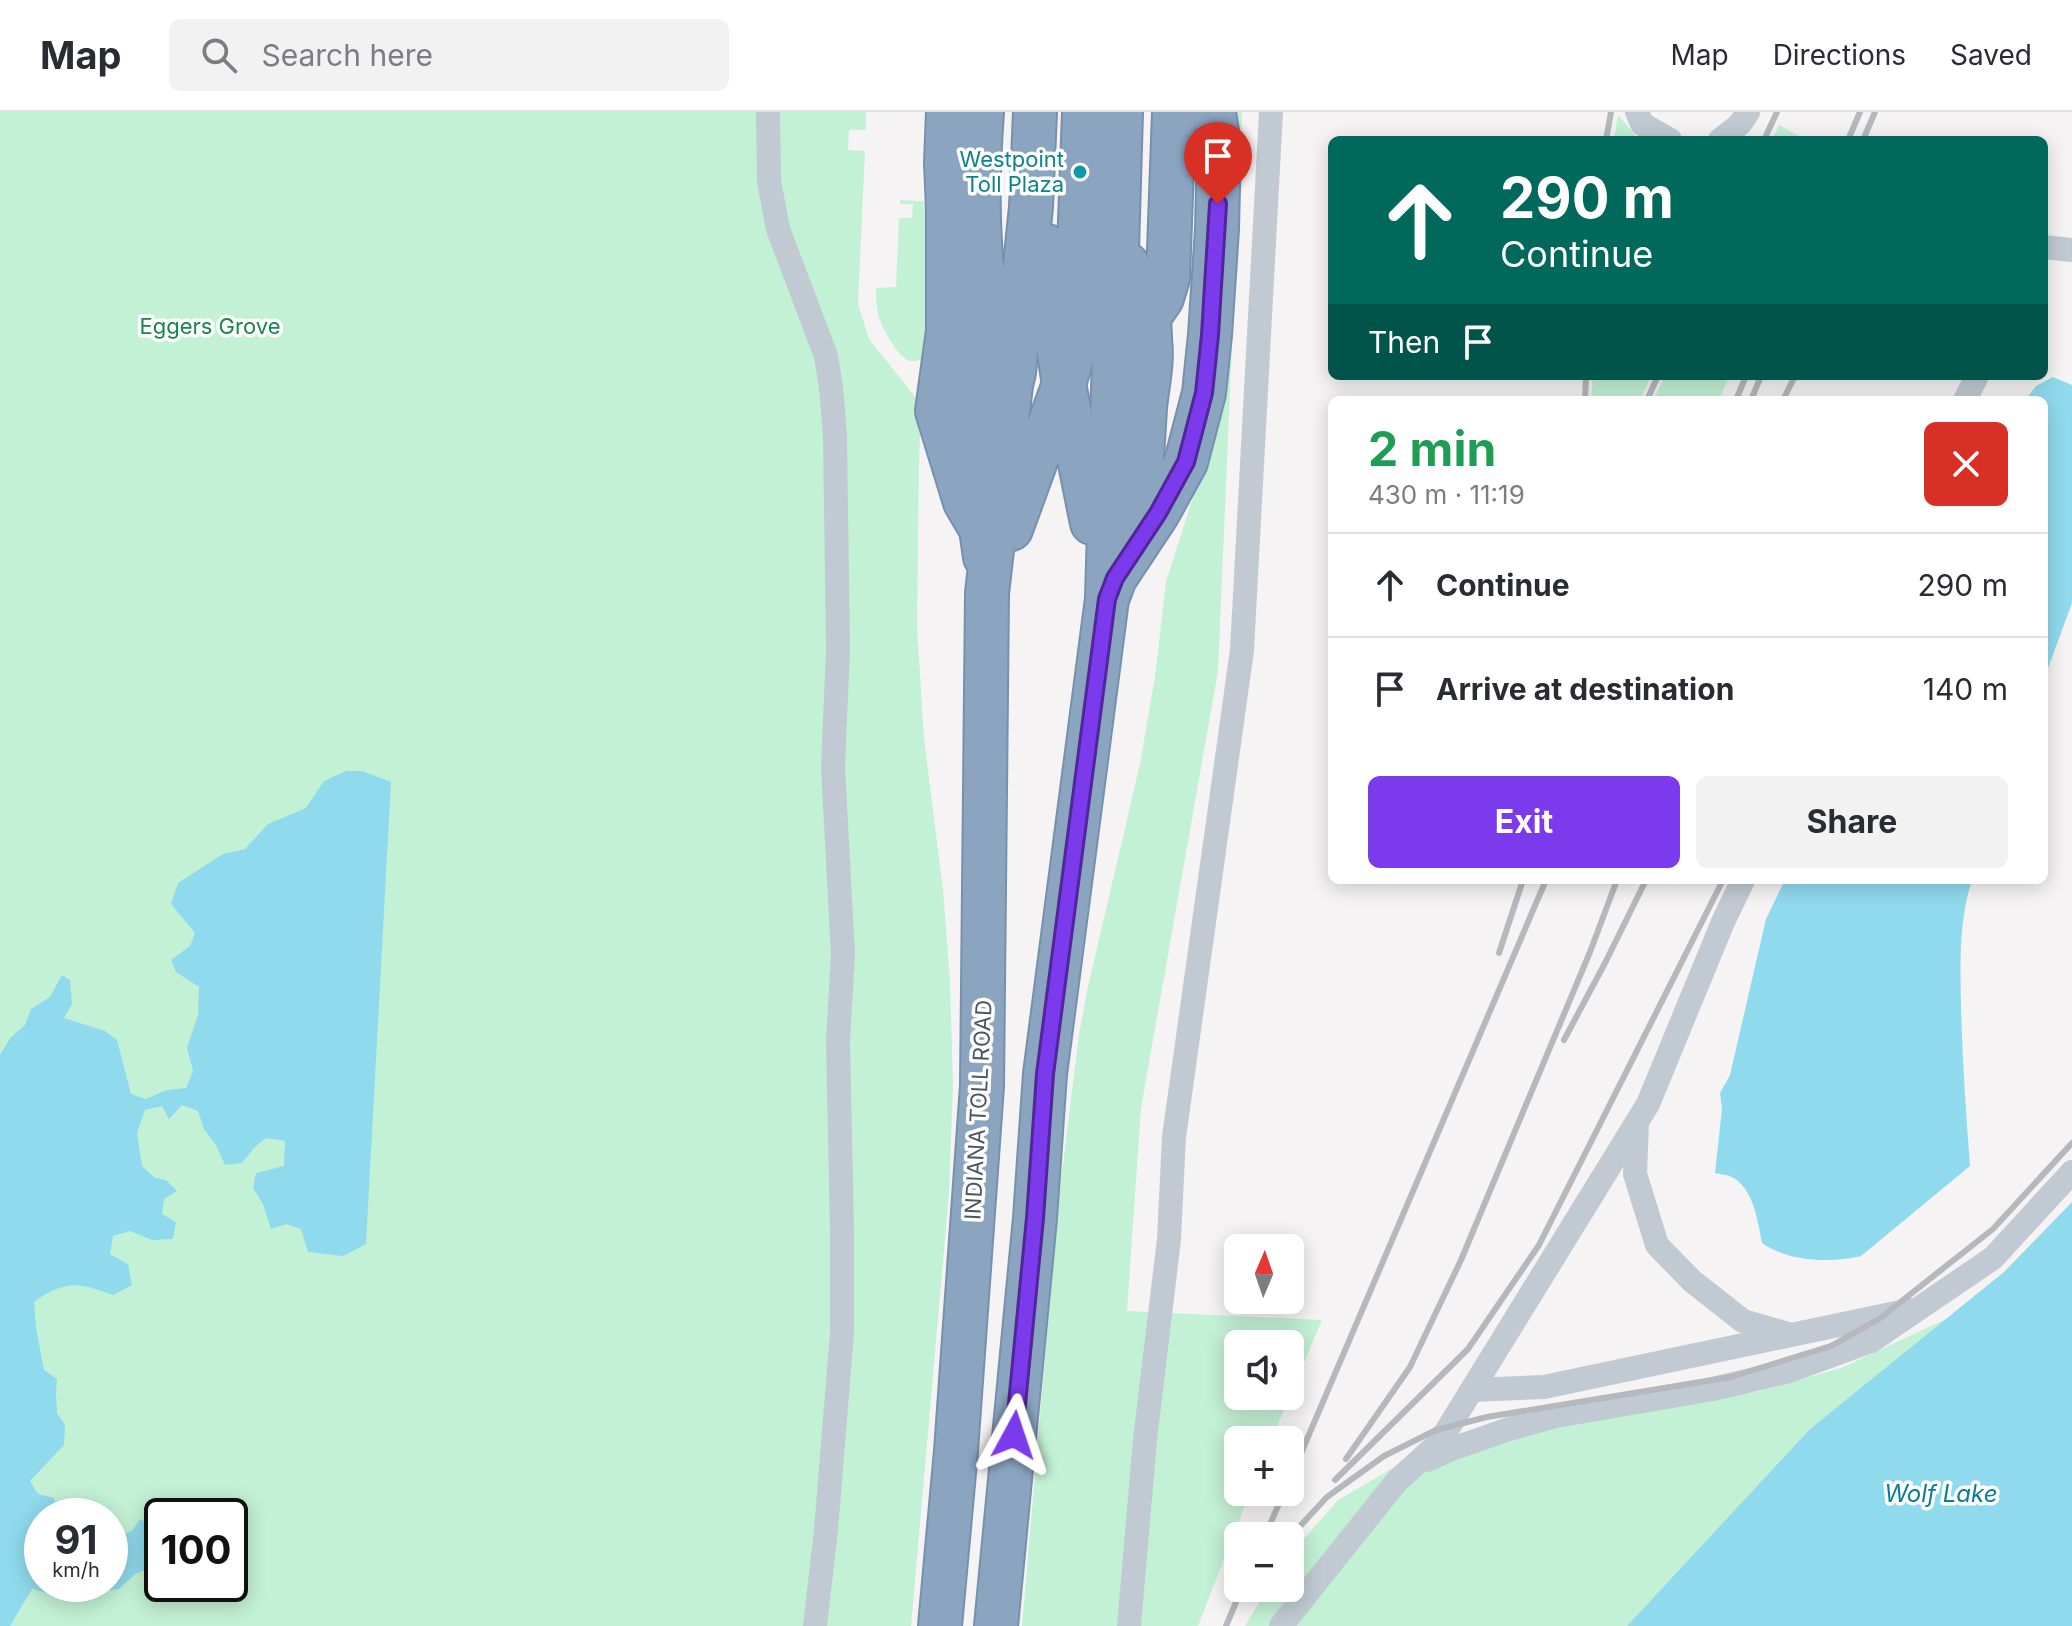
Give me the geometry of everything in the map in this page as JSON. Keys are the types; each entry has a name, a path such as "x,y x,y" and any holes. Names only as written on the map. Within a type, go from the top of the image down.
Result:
{"highway":[{"path":"948,112 948,331"},
{"path":"964,112 961,280 977,430 988,583"},
{"path":"982,112 979,209 988,232 1013,334 1013,378"},
{"path":"1002,112 982,264 992,333 1001,363 1013,378"},
{"path":"1006,308 1011,286 1020,112"},
{"path":"988,583 1031,207 1035,112"},
{"path":"1052,112 1046,275 1064,384 1107,599"},
{"path":"1064,384 1062,275 1068,112"},
{"path":"1064,384 1078,276 1084,112"},
{"path":"988,583 1064,384 1097,278 1103,112"},
{"path":"996,1626 1035,1218 1045,1074 1107,599 1121,112"},
{"path":"1138,112 1126,275 1129,293 1148,329"},
{"path":"1135,548 1150,362 1148,329 1155,112"},
{"path":"1148,329 1149,317 1162,298 1168,278 1174,112"},
{"path":"1158,513 1195,278 1200,112"},
{"path":"1107,599 1115,578 1158,513 1186,462 1204,393 1217,229 1219,145 1214,112"},
{"path":"988,232 952,297 937,411 965,502 981,529 988,583"},
{"name":"INDIANA TOLL ROAD","path":"940,1626 982,1086 988,583"}],"street":[{"path":"768,112 769,181 778,229 826,356 835,435 838,650 833,767 843,955 838,1040 842,1333 815,1626"},
{"path":"1129,1626 1145,1440 1169,1239 1174,1137 1242,650 1271,112"},
{"path":"1637,112 1642,124 1663,136"},
{"path":"1725,136 1740,124 1748,112"},
{"path":"2048,247 2072,250"},
{"path":"1281,1626 1397,1481 1439,1443 1472,1390 1648,1104 1741,884"},
{"path":"1637,1122 1635,1174 1657,1245 1692,1281 1743,1321 1790,1335"},
{"path":"1414,1466 1449,1450 1556,1416 1713,1389 1789,1371 1871,1341 1993,1258 2072,1172"},
{"path":"1472,1390 1544,1387 1920,1308"}],"green space":[{"name":"Eggers Grove","path":"0,112 866,112 866,130 849,130 848,150 865,151 858,304 869,339 921,404 917,626 924,738 943,890 950,981 953,1086 949,1193 911,1626 0,1626"},
{"path":"1235,112 1242,112 1218,671 1141,1108 1127,1311 1322,1320 1304,1362 1304,1330 1224,1330 1224,1410 1284,1410 1277,1426 1224,1426 1224,1506 1245,1506 1238,1522 1224,1522 1224,1559 1198,1626 1022,1626 1059,1196 1079,1035 1140,764 1155,677 1166,582 1223,403"},
{"path":"1618,115 1636,136 1615,136"},
{"path":"1779,125 1799,136 1774,136"},
{"path":"900,200 934,202 926,344 922,359 913,361 900,354 890,340 876,304 876,288 896,287 899,218 912,218 913,204 900,204"},
{"path":"1593,380 1649,380 1642,396 1591,396"},
{"path":"1663,380 1727,380 1721,396 1655,396"},
{"path":"1948,1318 1810,1429 1627,1626 1290,1626 1410,1478 1541,1427 1759,1391 1841,1368"},
{"path":"1398,1465 1304,1582 1304,1539 1338,1500"},
{"path":"1260,1602 1288,1602 1269,1626 1245,1626"}],"water":[{"path":"2053,377 2072,385 2072,603 2048,668 2048,396 2028,396 2036,386"},
{"path":"346,771 362,771 391,782 366,1244 343,1256 308,1252 301,1229 286,1224 271,1229 263,1204 253,1188 256,1173 284,1166 285,1141 266,1138 242,1163 225,1165 204,1129 198,1111 182,1105 169,1119 162,1106 145,1110 137,1133 142,1166 155,1178 166,1180 177,1191 164,1199 162,1214 176,1222 173,1239 152,1240 130,1231 113,1236 110,1254 128,1264 132,1285 113,1295 72,1285 54,1290 34,1302 44,1370 57,1379 57,1413 65,1425 64,1445 30,1481 38,1494 54,1498 24,1498 24,1602 10,1626 0,1626 0,1055 11,1037 25,1025 31,1009 50,997 62,975 70,980 72,1004 64,1018 105,1031 117,1040 131,1094 146,1099 167,1090 186,1088 193,1071 187,1048 198,1015 199,987 176,972 171,960 190,946 195,933 171,904 178,883 223,854 245,849 268,824 306,808 324,781"},
{"path":"1783,884 1971,884 1961,941 1960,973 1970,1166 1861,1256 1836,1260 1810,1259 1784,1254 1762,1243 1754,1208 1746,1191 1734,1178 1715,1173 1722,1109 1720,1093 1730,1075 1766,919"},
{"name":"Wolf Lake","path":"2072,1202 2072,1626 1627,1626 1810,1429 2004,1272"},
{"path":"140,1519 144,1521 144,1570 128,1581 128,1532"}],"railway":[{"path":"1607,136 1611,112"},
{"path":"1766,136 1777,112"},
{"path":"1850,136 1860,112"},
{"path":"1865,136 1875,112"},
{"path":"1585,396 1586,380"},
{"path":"1649,396 1656,380"},
{"path":"1738,396 1744,380"},
{"path":"1753,396 1759,380"},
{"path":"1785,396 1793,380"},
{"path":"1499,953 1522,884"},
{"path":"1304,1446 1544,884"},
{"path":"1346,1459 1410,1367 1461,1260 1616,884"},
{"path":"1564,1040 1644,884"},
{"path":"1335,1480 1468,1349 1539,1245 1721,884"},
{"path":"1304,1522 1327,1497 1384,1456 1436,1430 1487,1417 1731,1377 1831,1346 1879,1319 1993,1229 2072,1143"},
{"path":"1271,1522 1278,1506"},
{"path":"1226,1626 1236,1602"}],"place":[{"name":"Westpoint Toll Plaza","path":"1080,172"}],"route":[{"path":"1014,1435 1045,1074 1107,599 1115,578 1158,513 1186,462 1204,393 1218,204"}]}
